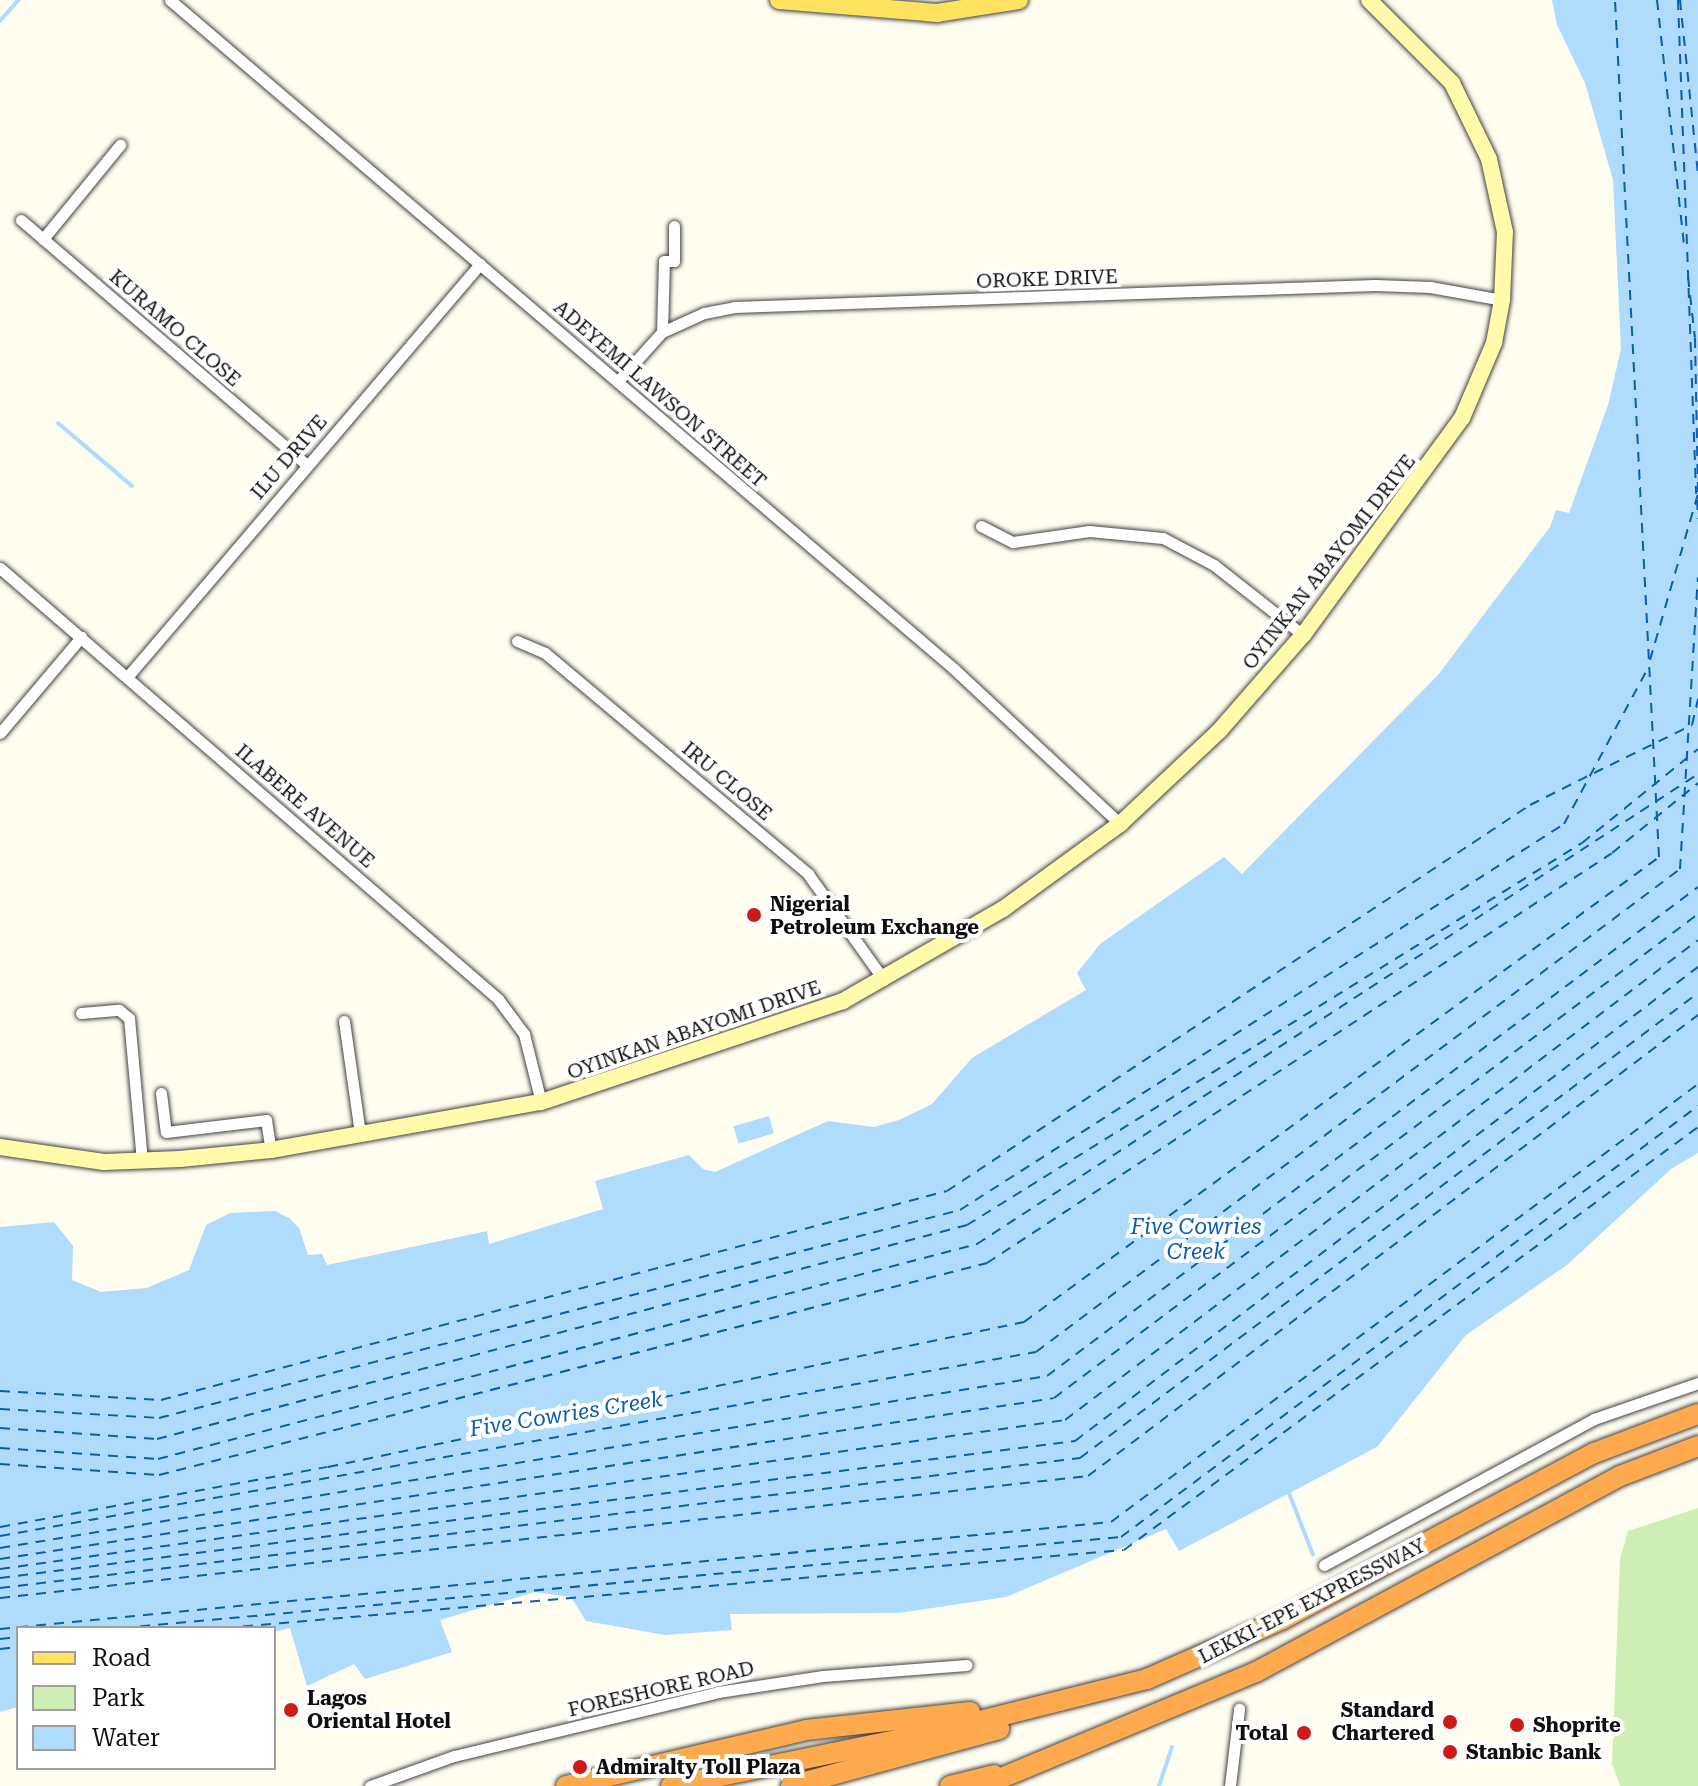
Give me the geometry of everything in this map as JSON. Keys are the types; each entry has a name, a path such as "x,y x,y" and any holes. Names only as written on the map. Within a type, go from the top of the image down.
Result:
{"highway":[{"name":"LEKKI-EPE EXPRESSWAY","path":"671,1786 1085,1698 1221,1649 1594,1453 1698,1414"},
{"name":"LEKKI-EPE EXPRESSWAY","path":"982,1786 1256,1672 1620,1476 1698,1446"},
{"path":"791,1786 831,1780 963,1741 1085,1698"},
{"path":"566,1786 806,1730 1085,1698"},
{"path":"950,1786 1040,1764"},
{"path":"994,1786 1040,1764"}],"main road":[{"path":"779,0 937,13 1019,0"}],"street":[{"name":"ADEYEMI LAWSON STREET","path":"170,0 954,669 1120,824"},
{"name":"OYINKAN ABAYOMI DRIVE","path":"0,1147 91,1160 142,1160 271,1150 541,1102 744,1037 884,980 1003,909 1120,824 1220,730 1303,635 1462,418 1494,343 1502,300 1501,195 1479,134 1445,74 1369,0"},
{"path":"43,239 120,145"},
{"name":"KURAMO CLOSE","path":"21,220 306,464"},
{"path":"662,332 664,261 674,261 674,226"},
{"name":"ILU DRIVE","path":"128,676 480,264"},
{"name":"OROKE DRIVE","path":"618,381 662,332 704,313 761,305 1375,285 1430,287 1502,300"},
{"path":"981,526 1013,542 1089,531 1163,538 1214,565 1303,635"},
{"name":"ILABERE AVENUE","path":"0,568 498,999 524,1034 541,1102"},
{"path":"0,733 81,637"},
{"name":"IRU CLOSE","path":"517,641 545,653 808,874 884,980"},
{"path":"81,1013 119,1010 129,1018 142,1160"},
{"path":"344,1021 360,1133"},
{"path":"161,1093 166,1132 266,1120 271,1150"},
{"path":"1324,1565 1594,1419 1698,1383"},
{"name":"FORESHORE ROAD","path":"370,1786 454,1756 718,1692 823,1676 967,1665"},
{"path":"1230,1786 1239,1709"}],"green space":[{"path":"1698,1508 1698,1786 1620,1786 1612,1764 1620,1559 1628,1531"}],"water":[{"name":"Five Cowries Creek","path":"1552,0 1698,0 1698,1153 1671,1169 1567,1265 1466,1335 1377,1447 1179,1551 1166,1529 1006,1597 899,1613 730,1614 732,1630 665,1635 586,1621 571,1597 535,1592 440,1620 452,1652 365,1679 354,1664 307,1686 290,1628 276,1632 276,1626 16,1626 16,1708 0,1712 0,1227 54,1222 73,1246 72,1280 101,1292 147,1288 189,1270 206,1225 230,1213 275,1211 289,1218 299,1228 308,1255 322,1254 327,1265 487,1231 489,1244 603,1209 595,1181 689,1155 703,1169 715,1172 828,1121 874,1127 899,1120 932,1104 972,1058 1086,990 1077,973 1100,944 1224,857 1242,874 1438,675 1550,527 1556,510 1569,513 1608,405 1621,349 1613,180 1585,83 1557,25"},
{"path":"769,1116 774,1133 738,1144 733,1126"}],"waterway":[{"path":"0,21 18,0"},
{"path":"58,423 132,486"},
{"path":"1289,1493 1313,1555"},
{"path":"1159,1786 1172,1747"}],"ferry route":[{"path":"0,1527 328,1467 1024,1322 1659,857 1615,0"},
{"path":"1657,0 1684,243"},
{"path":"1678,0 1696,494"},
{"path":"1680,0 1698,174"},
{"path":"1688,277 1695,338 1698,499"},
{"path":"1650,660 1698,494"},
{"path":"1697,500 1698,519"},
{"path":"0,1536 1036,1352 1680,869 1698,578"},
{"path":"0,1409 159,1418 960,1210 1564,824 1647,670"},
{"path":"1594,773 1692,725 1698,699"},
{"path":"0,1428 157,1439 967,1225 1582,843 1698,749"},
{"path":"0,1448 158,1459 977,1244 1698,774"},
{"path":"0,1391 161,1400 947,1191 1530,805 1588,776"},
{"path":"0,1464 159,1475 987,1263 1612,853 1698,783"},
{"path":"0,1548 1047,1376 1698,887"},
{"path":"0,1559 1054,1398 1698,914"},
{"path":"0,1569 1065,1420 1698,940"},
{"path":"0,1578 1075,1441 1698,967"},
{"path":"0,1588 1080,1458 1698,993"},
{"path":"0,1598 1088,1476 1698,1015"},
{"path":"31,1626 1111,1522 1698,1084"},
{"path":"144,1626 1121,1537 1698,1106"},
{"path":"248,1626 1124,1550 1698,1127"},
{"path":"0,1629 16,1627"},
{"path":"0,1639 16,1637"},
{"path":"0,1649 16,1647"}],"place":[{"name":"Nigerial Petroleum Exchange","path":"754,915"},
{"name":"Lagos Oriental Hotel","path":"291,1710"},
{"name":"Standard Chartered","path":"1450,1722"},
{"name":"Shoprite","path":"1517,1725"},
{"name":"Total","path":"1304,1733"},
{"name":"Stanbic Bank","path":"1450,1752"},
{"name":"Admiralty Toll Plaza","path":"580,1767"}]}
